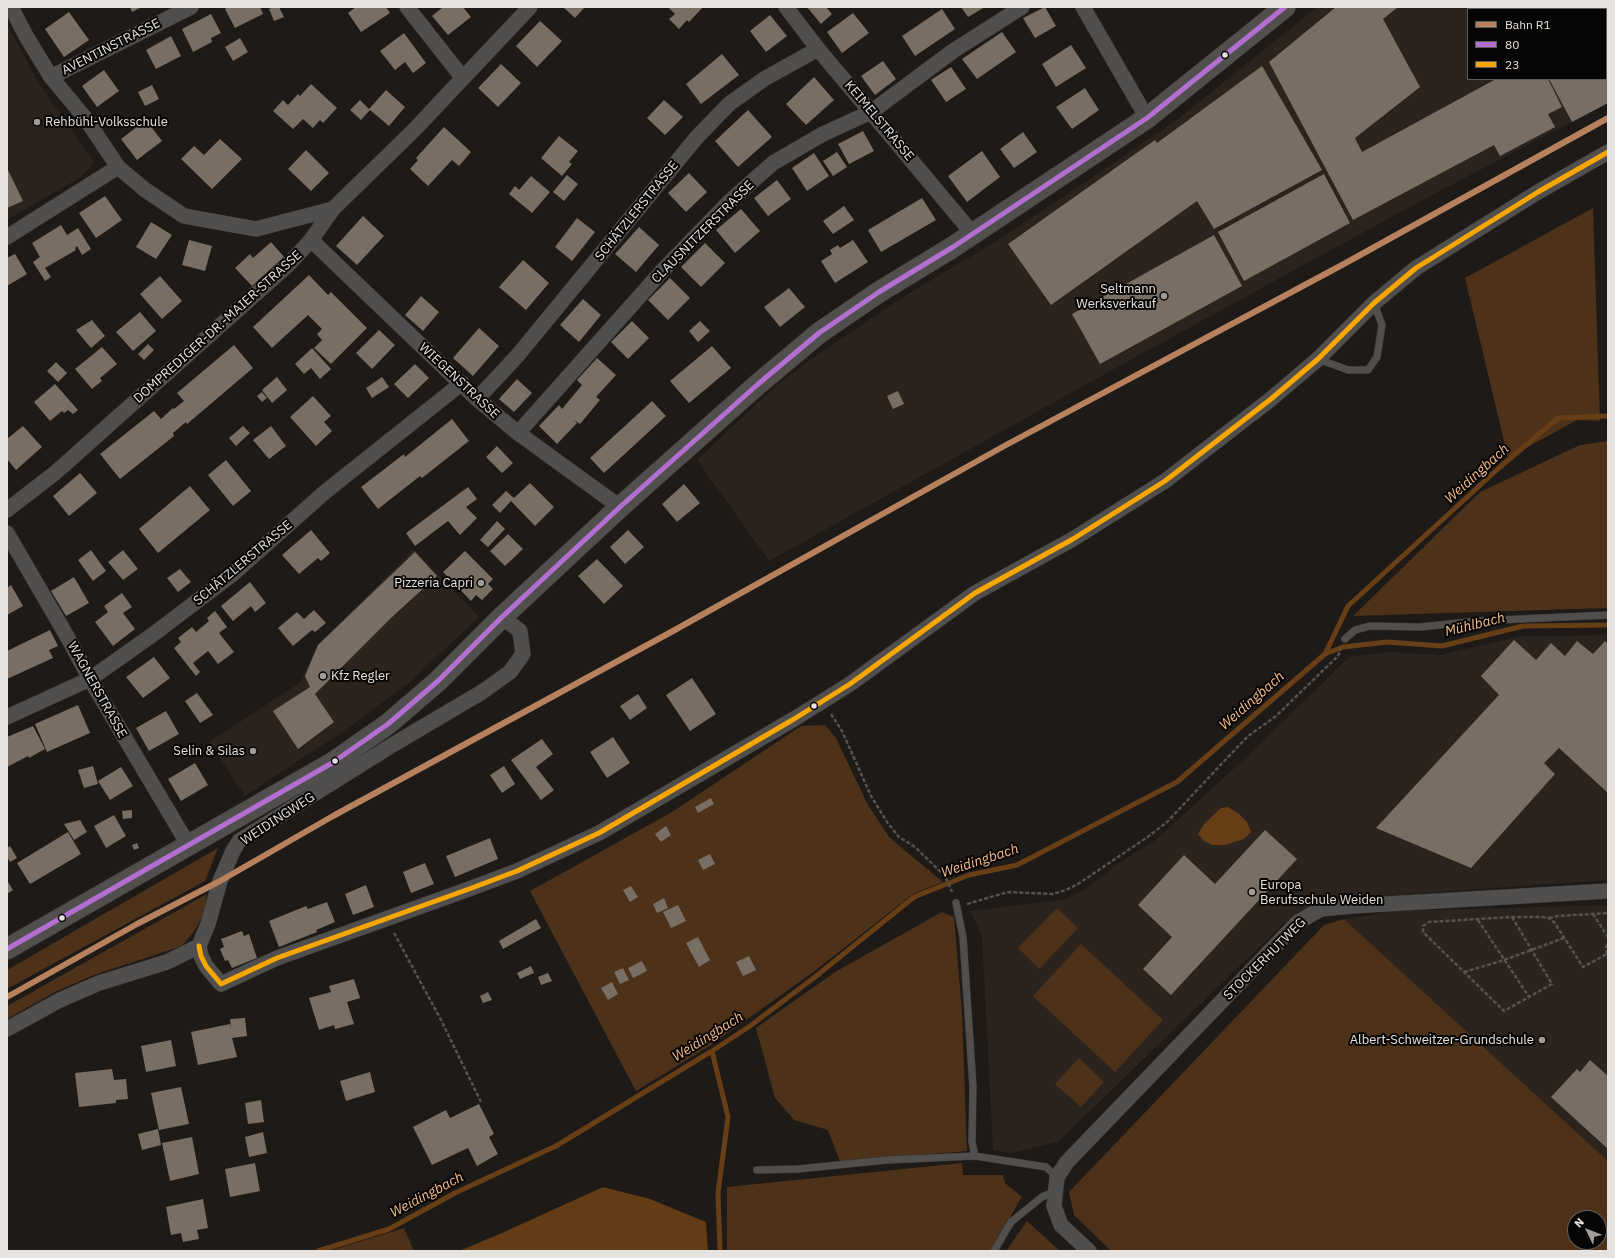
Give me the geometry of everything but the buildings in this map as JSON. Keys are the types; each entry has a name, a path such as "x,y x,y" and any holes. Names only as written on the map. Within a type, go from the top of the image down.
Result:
{"main road":[{"path":"7,949 332,763 388,724 438,681 502,617 620,507 756,385 819,333 879,292 973,234 1147,118 1285,7"}],"street":[{"path":"11,7 26,36 51,77 86,119 118,167 144,189 184,216 256,230 333,209"},
{"name":"AVENTINSTRASSE","path":"51,77 192,7"},
{"path":"407,7 462,77"},
{"name":"DOMPREDIGER-DR.-MAIER-STRASSE","path":"8,508 55,473 288,265 311,240 333,209 415,129 462,77 530,7"},
{"name":"KEIMELSTRASSE","path":"786,7 818,49 973,234"},
{"name":"CLAUSNITZERSTRASSE","path":"518,433 663,270 729,202 773,162 823,134 871,112 953,51 1022,7"},
{"path":"1083,7 1147,118"},
{"name":"SCHÄTZLERSTRASSE","path":"477,399 518,355 703,131 729,104 764,79 818,49"},
{"path":"7,1029 60,1000 99,983 167,962 199,946 201,956 206,966 221,984 277,958 517,871 599,833 819,704 850,684 975,593 1072,539 1165,481 1271,399 1318,359 1374,303 1416,268 1538,192 1608,152"},
{"path":"7,237 118,167"},
{"name":"WIEGENSTRASSE","path":"311,240 477,399 518,433 620,507"},
{"name":"SCHÄTZLERSTRASSE","path":"7,717 90,679 155,633 234,573 325,492 462,383"},
{"name":"WAGNERSTRASSE","path":"7,533 90,679 189,846"},
{"name":"WEIDINGWEG","path":"199,946 208,924 220,881 239,841 394,744 482,692 510,672 523,654 520,631 502,617"},
{"name":"STOCKERHUTWEG","path":"1056,1184 1067,1162 1298,922 1309,916 1321,910 1352,906 1608,891"},
{"path":"1056,1184 1054,1206 1061,1225 1090,1251"}],"lane":[{"path":"1318,359 1348,370 1368,370 1377,357 1382,325 1374,303"},
{"path":"1345,640 1355,630 1370,626 1420,627 1477,621 1608,615"},
{"path":"956,903 963,937 973,1086 972,1142 975,1156"},
{"path":"757,1170 798,1169 887,1160 975,1156 1046,1167 1056,1184 1012,1222 994,1251"}],"path":[{"path":"956,903 968,904 1008,892 1052,894 1066,890 1078,884 1167,822 1248,737 1276,716 1338,656"},
{"path":"819,704 829,712 842,731 871,796 887,822 899,836 915,847 945,876 952,892"},
{"path":"1549,918 1558,916 1608,913"},
{"path":"1592,914 1608,937"},
{"path":"1512,917 1552,984 1504,1011 1423,932 1423,926 1429,922 1512,917 1542,916 1549,918 1554,922 1583,967 1608,955 1606,947 1608,944"},
{"path":"386,919 428,993 481,1102"},
{"path":"1478,919 1529,997"},
{"path":"1464,972 1504,960 1564,938"}],"shaded area":[{"path":"1317,7 1608,7 1608,103 1415,204 1094,380 769,561 697,460 778,384 813,358 906,295 995,242 1179,118"},
{"name":"Rehbühl-Volksschule","path":"7,24 38,82 94,162 81,177 7,220"},
{"path":"1593,208 1600,421 1577,420 1508,458 1465,278"},
{"path":"1608,441 1608,608 1353,616 1480,492 1580,445"},
{"path":"414,549 479,617 410,682 344,731 245,796 209,742 301,682 317,645"},
{"name":"Europa Berufsschule Weiden","path":"1608,635 1608,880 1353,898 1322,902 1300,911 1281,926 1058,1142 1011,1153 993,1150 982,936 970,911 1066,899 1089,887 1116,865 1157,839 1256,748 1349,657 1390,652 1441,655 1520,636"},
{"path":"825,725 836,738 868,805 890,838 943,882 913,894 812,973 711,1045 636,1091 530,891 672,812 801,726"},
{"path":"1228,807 1239,814 1247,822 1251,832 1244,839 1225,845 1212,845 1204,841 1198,834 1204,824 1221,808"},
{"path":"218,848 205,881 7,989 7,970"},
{"path":"207,894 204,914 195,930 182,946 94,975 55,992 7,1019 7,1006"},
{"name":"Albert-Schweitzer-Grundschule","path":"1608,905 1608,1161 1344,919 1396,911"},
{"path":"1057,908 1078,928 1039,969 1018,948"},
{"path":"942,912 954,917 962,1012 967,1151 840,1162 828,1130 794,1120 775,1098 756,1028 835,972"},
{"path":"1344,919 1608,1161 1608,1251 1111,1251 1074,1215 1069,1192 1324,925"},
{"path":"1081,944 1163,1020 1115,1072 1033,996"},
{"path":"1079,1058 1104,1082 1081,1107 1055,1084"},
{"path":"962,1163 963,1175 1003,1175 1005,1183 1022,1197 990,1251 727,1251 727,1187"},
{"path":"603,1187 650,1199 706,1222 708,1251 459,1251 502,1233"},
{"path":"1027,1221 1060,1251 1006,1251"},
{"path":"404,1228 414,1251 329,1251"}],"waterway":[{"name":"Weidingbach","path":"318,1251 389,1229 455,1193 556,1146 712,1051 750,1026 815,977 914,897 969,875 1017,865 1177,782 1325,654 1348,606 1500,467 1558,418 1608,416"},
{"name":"Mühlbach","path":"1325,654 1343,647 1387,642 1442,646 1523,626 1608,625"},
{"path":"712,1051 728,1117 718,1193 720,1251"}],"rail line":[{"name":"R1","path":"7,997 137,924 220,881 333,816 673,631 1006,445 1342,265 1608,118"}],"transit line":[{"name":"80","path":"7,949 332,763 388,724 438,681 502,617 620,507 757,385 819,333 879,292 953,247 1147,118 1285,7"},
{"name":"23","path":"199,946 201,956 206,966 221,984 277,958 517,871 599,833 794,719 850,684 975,593 1073,539 1165,481 1271,399 1318,359 1374,303 1416,268 1538,192 1608,152"}],"place":[{"name":"Rehbühl-Volksschule","path":"37,122"},
{"name":"Seltmann Werksverkauf","path":"1164,296"},
{"name":"Pizzeria Capri","path":"481,583"},
{"name":"Kfz Regler","path":"323,676"},
{"name":"Selin & Silas","path":"253,751"},
{"name":"Europa Berufsschule Weiden","path":"1252,892"},
{"name":"Albert-Schweitzer-Grundschule","path":"1542,1040"}]}
